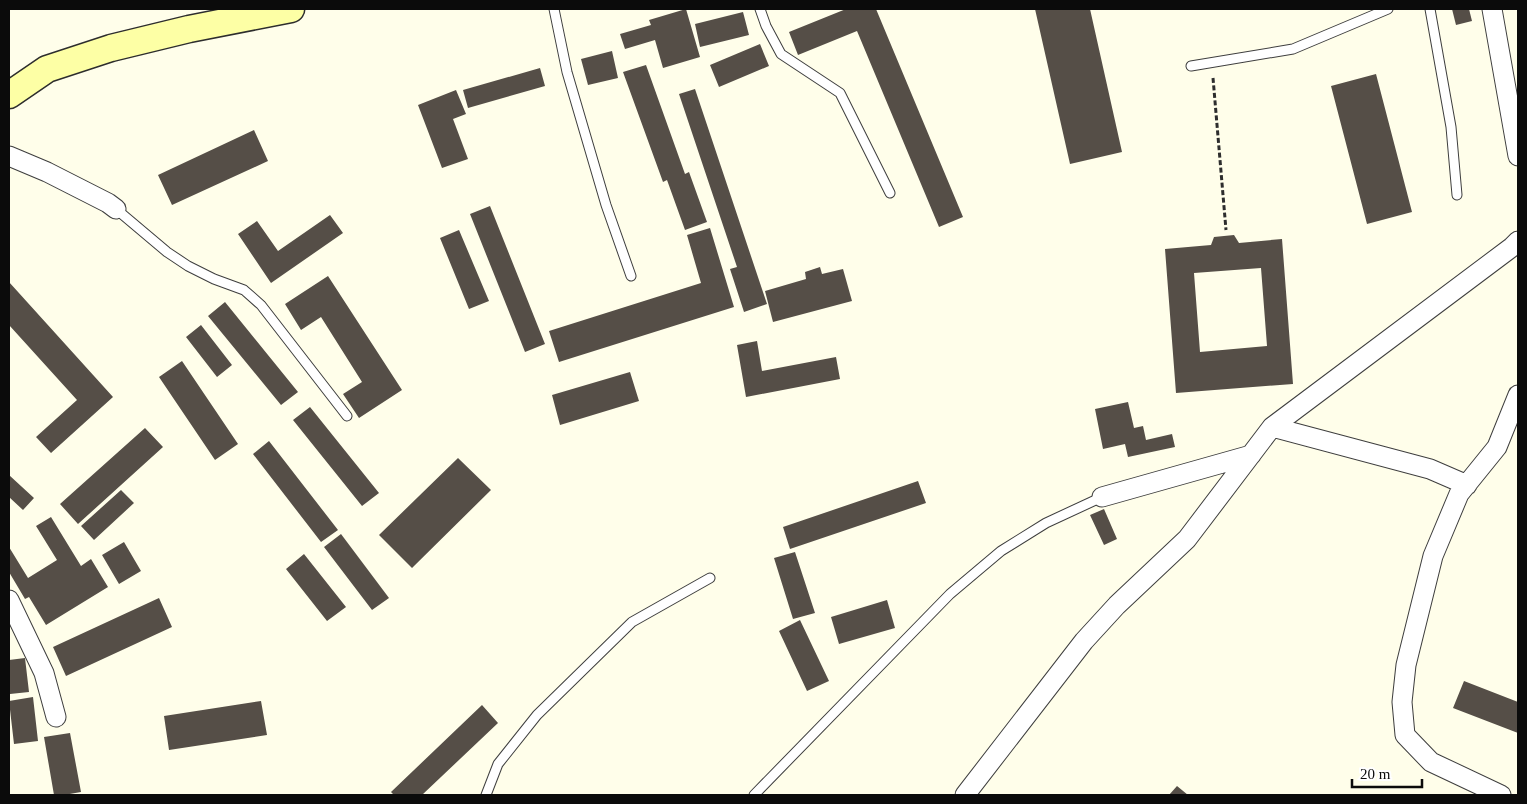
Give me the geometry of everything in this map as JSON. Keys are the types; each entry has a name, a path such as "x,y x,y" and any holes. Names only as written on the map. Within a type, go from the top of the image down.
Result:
{"street":[{"path":"9,95 47,69 111,48 189,28 291,9"},
{"path":"1492,9 1518,156"},
{"path":"9,156 47,172 108,202 116,209"},
{"path":"965,795 1084,641 1117,605 1187,539 1272,427 1518,242"},
{"path":"1501,795 1431,762 1405,735 1402,702 1406,665 1433,556 1459,494 1497,447 1518,395"},
{"path":"1272,427 1430,469 1467,485"},
{"path":"1102,497 1251,455"},
{"path":"9,600 44,673 56,717"}],"lane":[{"path":"554,9 567,72 606,205 631,276"},
{"path":"760,9 766,26 781,54 840,93 890,193"},
{"path":"1191,66 1293,49 1388,9"},
{"path":"1430,9 1451,127 1456,194"},
{"path":"116,209 167,252 188,266 214,279 244,290 261,305 347,416"},
{"path":"754,795 950,594 1009,546 1046,523 1102,497"},
{"path":"486,795 498,764 537,716 632,622 710,578"}],"path":[{"path":"1212,62 1226,230"}],"building":[{"path":"686,9 700,57 663,68 655,40 625,49 620,34 651,25 649,20"},
{"path":"846,9 876,9 963,217 939,227 857,31 798,55 789,32"},
{"path":"1035,9 1090,9 1122,152 1070,164"},
{"path":"1452,9 1469,9 1472,21 1456,25"},
{"path":"743,12 749,35 700,47 695,24"},
{"path":"760,44 769,66 719,87 710,65"},
{"path":"612,51 618,78 588,85 581,59"},
{"path":"646,65 685,174 689,172 707,222 685,230 667,180 663,182 623,72"},
{"path":"540,68 545,86 468,108 463,90"},
{"path":"1376,74 1412,212 1367,224 1331,86"},
{"path":"695,89 767,304 744,312 730,269 737,267 679,94"},
{"path":"456,90 466,114 453,119 468,159 442,168 418,105"},
{"path":"254,130 268,161 172,205 158,175"},
{"path":"490,206 545,344 525,352 470,214"},
{"path":"330,215 343,233 271,283 238,234 257,221 278,251"},
{"path":"710,228 734,307 559,362 549,331 701,283 687,235"},
{"path":"459,230 489,301 469,309 440,238"},
{"path":"1234,235 1239,243 1282,239 1293,384 1176,393 1165,249 1211,245 1214,237","holes":["1261,268 1267,346 1200,352 1194,273"]},
{"path":"820,267 822,274 843,269 852,301 773,322 765,291 806,279 805,272"},
{"path":"328,276 402,390 359,418 343,394 362,382 321,317 301,330 285,304"},
{"path":"9,282 113,397 51,453 36,437 77,400 9,325"},
{"path":"225,302 298,392 281,405 208,316"},
{"path":"201,325 232,365 217,377 186,337"},
{"path":"757,341 762,371 836,357 840,379 746,397 737,345"},
{"path":"182,361 238,444 215,460 159,377"},
{"path":"630,372 639,401 560,425 552,395"},
{"path":"1128,402 1134,428 1143,426 1146,440 1172,434 1175,447 1128,457 1125,444 1103,449 1095,409"},
{"path":"310,407 379,493 362,506 293,420"},
{"path":"145,428 163,447 78,524 60,504"},
{"path":"269,441 338,530 321,542 253,454"},
{"path":"458,458 491,490 412,568 379,535"},
{"path":"9,475 34,498 23,510 9,497"},
{"path":"918,481 926,503 790,549 783,527"},
{"path":"121,490 134,503 94,540 81,526"},
{"path":"1104,509 1117,539 1104,545 1090,515"},
{"path":"51,517 81,566 91,559 108,587 46,625 29,597 25,599 9,572 9,547 28,578 57,560 36,526"},
{"path":"341,534 389,598 372,610 324,547"},
{"path":"124,542 141,571 119,584 102,555"},
{"path":"795,552 815,613 793,619 774,558"},
{"path":"304,554 346,607 327,621 286,569"},
{"path":"159,598 172,627 66,676 53,647"},
{"path":"887,600 895,628 839,644 831,617"},
{"path":"800,620 829,681 807,691 779,631"},
{"path":"25,658 29,692 10,694 9,660"},
{"path":"1464,681 1518,702 1518,733 1453,708"},
{"path":"33,697 38,741 14,744 9,701"},
{"path":"261,701 267,735 169,750 164,716"},
{"path":"482,705 498,723 422,795 394,795 391,792"},
{"path":"70,733 81,792 54,795 44,737"},
{"path":"1177,786 1188,795 1169,795"}]}
